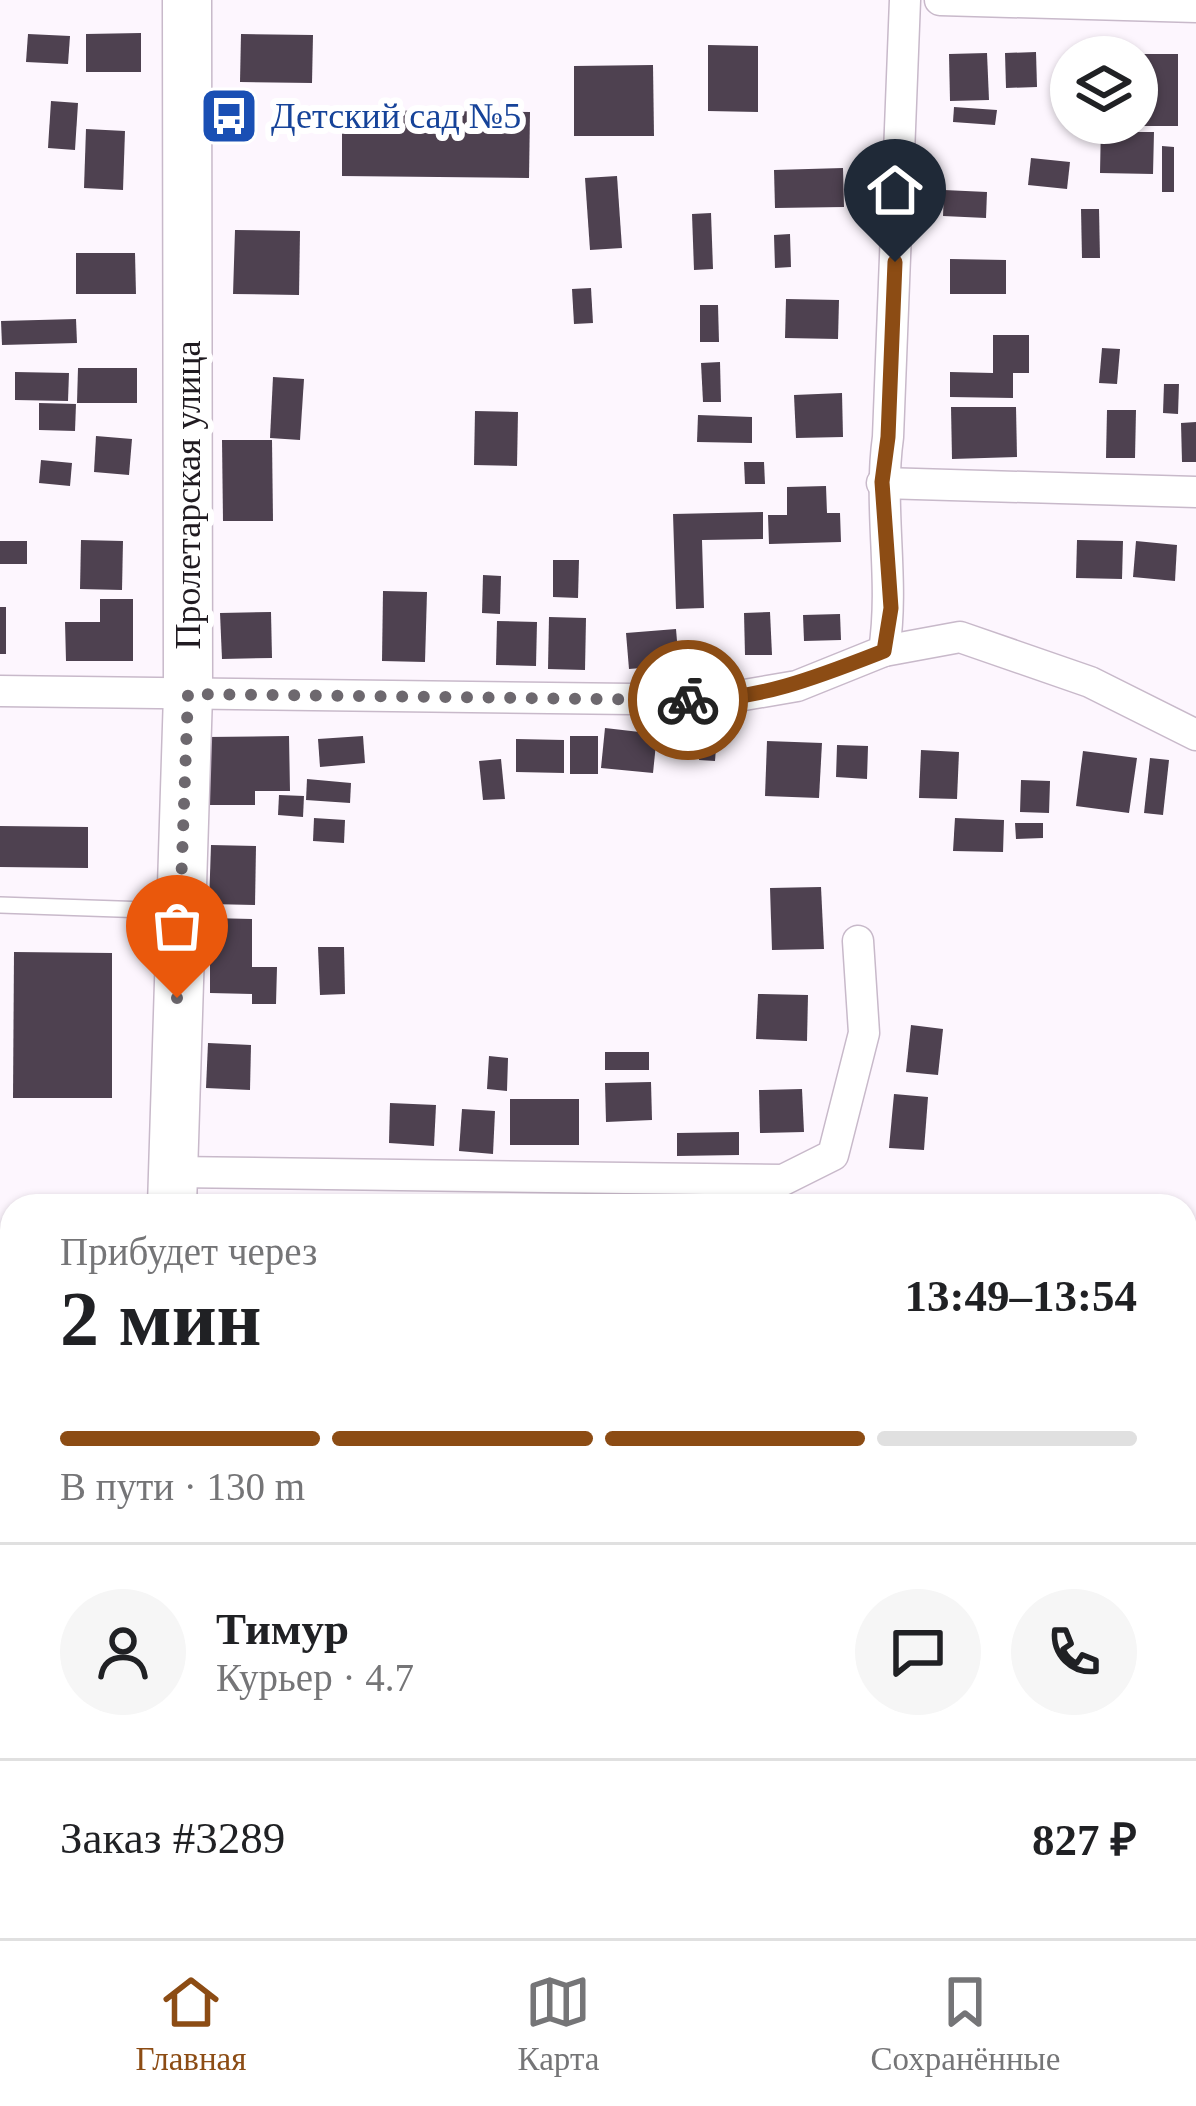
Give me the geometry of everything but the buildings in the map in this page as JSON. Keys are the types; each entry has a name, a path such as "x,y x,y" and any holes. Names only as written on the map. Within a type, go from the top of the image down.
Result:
{"main road":[{"name":"Пролетарская улица","path":"173,1189 188,694 187,0"}],"street":[{"path":"884,651 891,608 882,482 888,437 905,0"},
{"path":"940,0 1196,7"},
{"path":"882,482 1196,492"},
{"path":"0,691 715,700 796,686 884,651 961,637 1090,682 1196,735"},
{"path":"173,1189 784,1180 833,1155 864,1033 858,941"}],"lane":[{"path":"0,905 179,911"}],"way so far":[{"path":"177,998 188,694 688,700"}],"place":[{"name":"Детский сад №5","path":"229,116"}],"route":[{"path":"688,700 796,686 884,651 891,608 882,482 895,262"}]}
